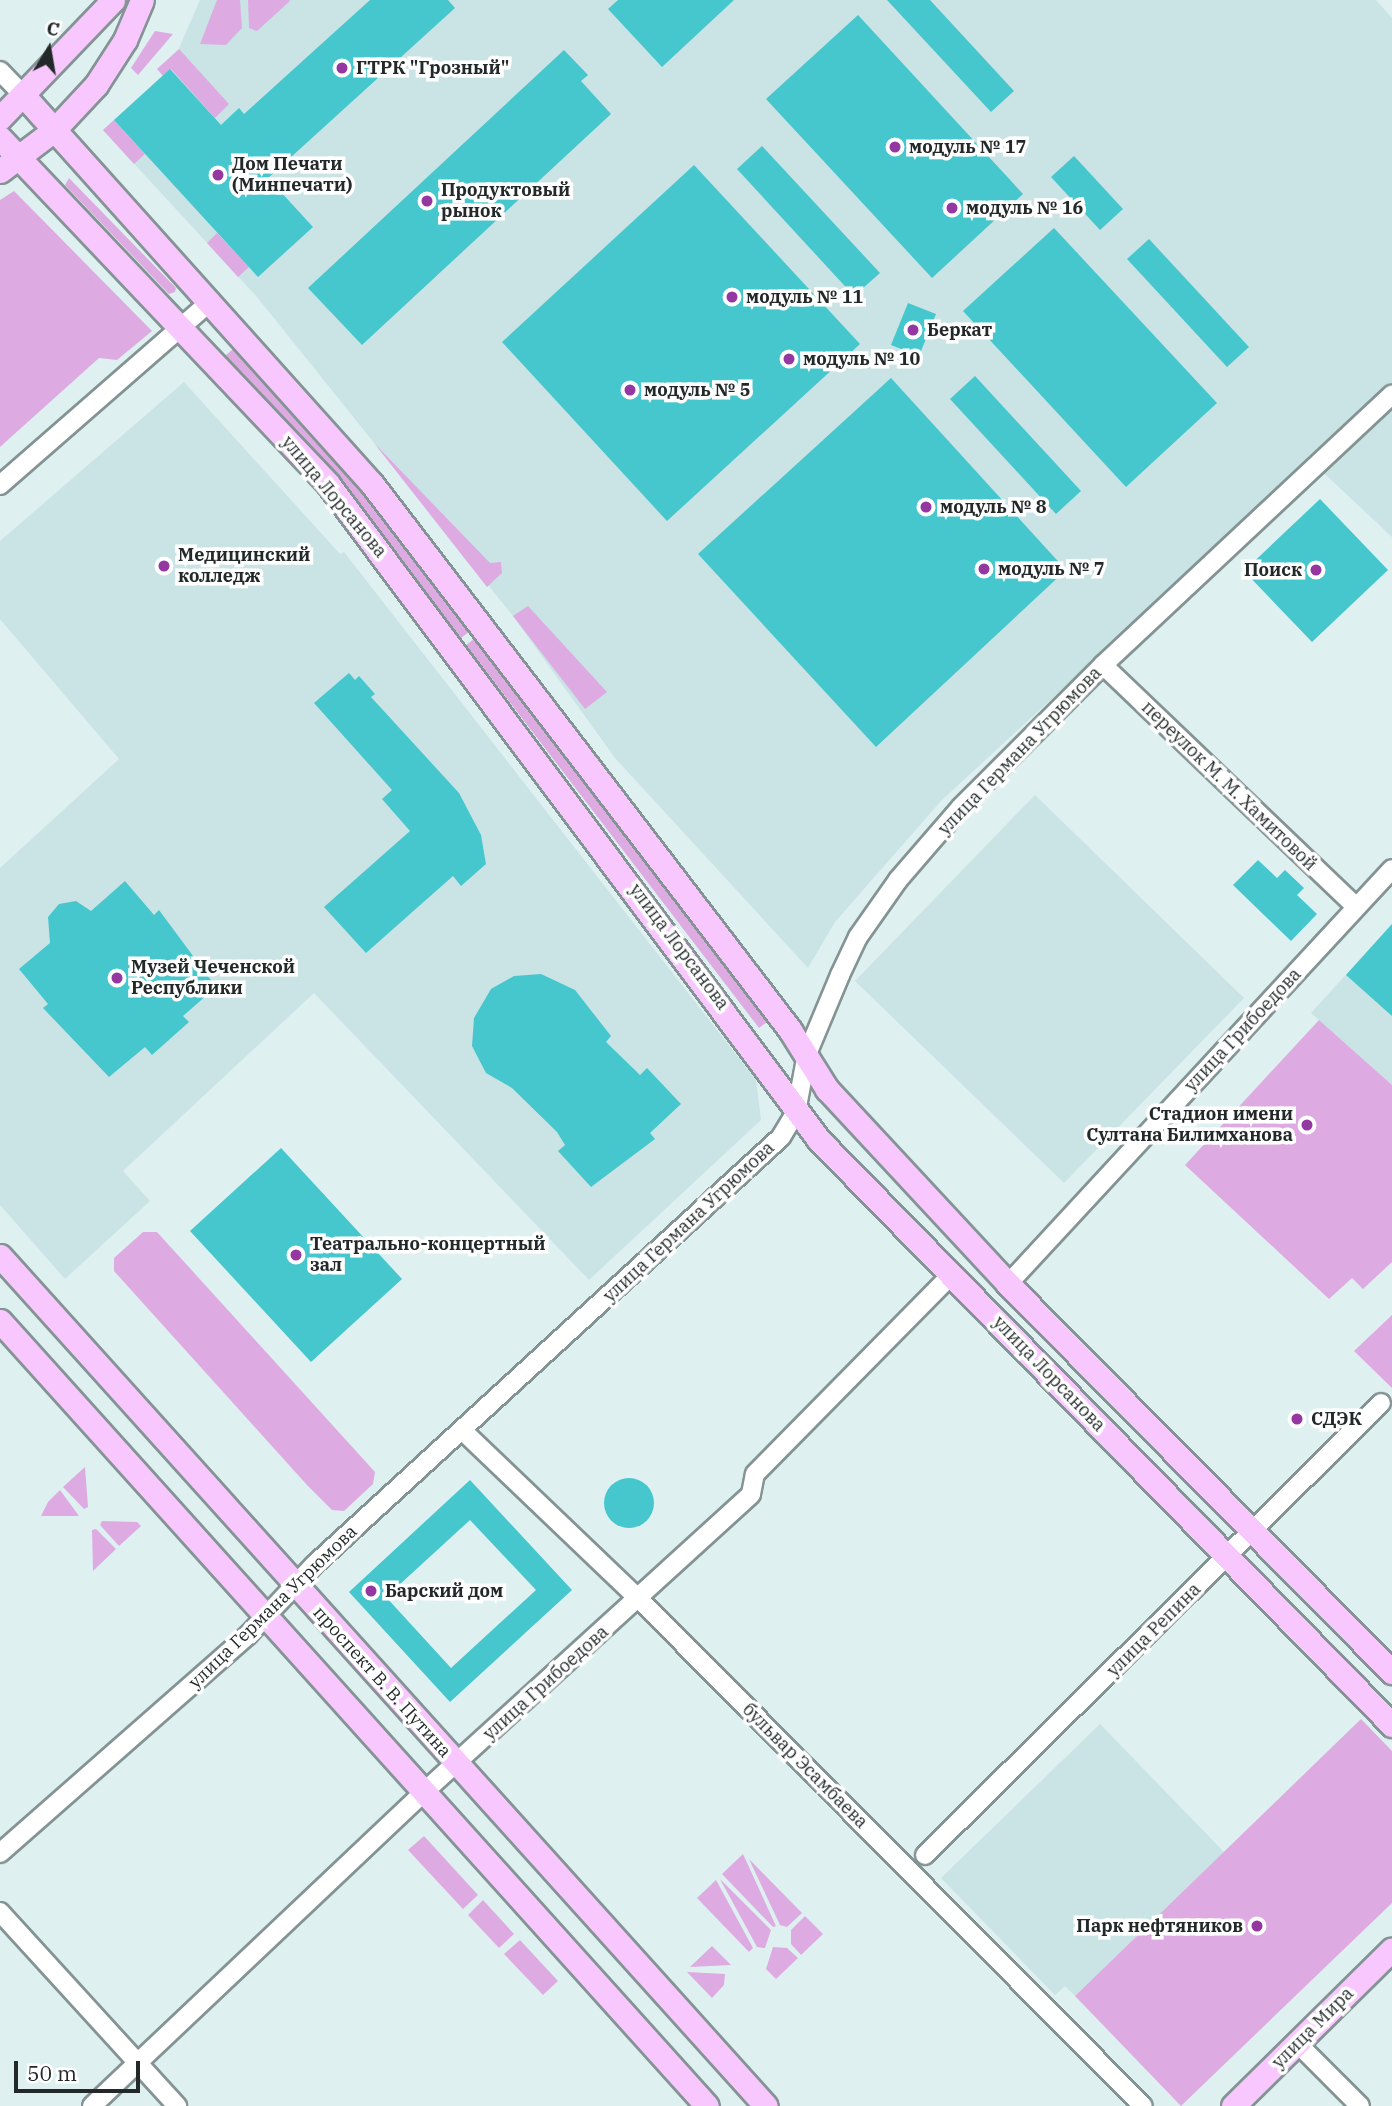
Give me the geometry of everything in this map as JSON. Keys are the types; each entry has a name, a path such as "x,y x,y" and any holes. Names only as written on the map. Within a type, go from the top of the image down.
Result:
{"main road":[{"path":"0,118 24,96 113,0"},
{"path":"0,171 54,130 96,85 125,40 142,0"},
{"name":"улица Лорсанова","path":"24,96 211,301 372,484 807,1054 827,1089 1008,1284 1392,1672"},
{"name":"улица Лорсанова","path":"0,138 183,326 328,484 766,1063 796,1112 951,1275 1392,1725"},
{"name":"проспект В. В. Путина","path":"0,1256 766,2106"},
{"path":"0,1321 707,2106"},
{"name":"улица Мира","path":"1233,2106 1392,1949"}],"street":[{"path":"0,71 24,96"},
{"path":"0,485 211,301"},
{"name":"улица Германа Угрюмова","path":"0,1853 248,1635 264,1614 295,1584 781,1137 796,1112 807,1054 858,937 898,880 961,807 1102,665 1392,395"},
{"name":"переулок М. М. Хамитовой","path":"1102,665 1356,907"},
{"name":"улица Грибоедова","path":"1008,1284 1392,869"},
{"name":"улица Грибоедова","path":"92,2106 139,2065 424,1792 640,1600 751,1494 755,1474 951,1275"},
{"name":"улица Репина","path":"925,1855 1381,1404"},
{"name":"бульвар Эсамбаева","path":"463,1431 640,1600 1143,2106"},
{"path":"0,1912 177,2106"},
{"path":"1297,2043 1360,2106"}],"shaded area":[{"name":"Беркат","path":"200,0 1376,0 1392,18 1392,537 1310,460 941,801 835,922 808,968 615,758 513,616 257,297 103,130 170,69"},
{"path":"217,0 240,0 242,28 226,45 200,44"},
{"path":"248,0 290,1 257,31 249,28"},
{"path":"155,31 173,34 138,75 131,68"},
{"path":"179,49 229,104 215,118 171,69 163,76 157,69"},
{"path":"114,120 145,154 134,164 103,130"},
{"path":"69,178 176,288 175,292 169,294 65,185"},
{"path":"14,191 152,331 117,360 99,358 0,447 0,200"},
{"path":"217,233 249,267 238,277 207,243"},
{"path":"233,349 356,483 469,632 461,638 348,489 225,356"},
{"path":"184,382 340,554 344,552 756,1080 761,1120 589,1280 314,993 123,1171 150,1201 65,1279 0,1205 0,868 119,759 0,619 0,541"},
{"path":"374,443 490,563 501,562 502,573 487,587"},
{"path":"528,606 607,692 585,709 513,616"},
{"path":"474,639 767,1022 759,1028 466,645"},
{"path":"1035,795 1244,998 1064,1183 855,981"},
{"path":"1392,924 1392,1085 1311,1013"},
{"name":"Стадион имени Султана Билимханова","path":"1319,1020 1392,1085 1392,1262 1363,1289 1352,1278 1329,1299 1185,1165"},
{"path":"143,1232 157,1232 375,1472 373,1484 344,1511 332,1510 307,1485 114,1271 114,1258"},
{"path":"1392,1315 1392,1388 1354,1351"},
{"path":"85,1467 88,1507 84,1509 63,1487"},
{"path":"60,1490 79,1516 41,1516 48,1502"},
{"path":"102,1521 137,1522 141,1526 119,1546 100,1525"},
{"path":"96,1529 116,1549 93,1571 92,1530"},
{"name":"Парк нефтяников","path":"1361,1719 1392,1751 1392,1903 1181,2106 1075,1996"},
{"path":"1100,1724 1224,1852 1075,1996 1065,1986 1055,1995 941,1878"},
{"path":"424,1836 478,1895 463,1909 408,1850"},
{"path":"743,1854 776,1926 773,1927 722,1874"},
{"path":"749,1859 802,1913 787,1927 780,1925"},
{"path":"720,1879 771,1930 765,1948 757,1947"},
{"path":"716,1880 753,1948 749,1952 697,1898"},
{"path":"483,1900 514,1934 499,1948 468,1915"},
{"path":"805,1916 823,1934 801,1955 791,1944 791,1930"},
{"path":"520,1940 558,1981 543,1995 504,1954"},
{"path":"712,1946 731,1965 690,1967"},
{"path":"773,1947 787,1948 798,1958 776,1979 766,1969"},
{"path":"687,1972 725,1974 724,1985 712,1998"}],"building":[{"path":"370,0 448,0 455,8 268,178 313,227 258,277 114,120 170,69 221,125 239,108 244,114"},
{"path":"618,0 734,0 662,67 608,9"},
{"path":"887,0 930,0 1014,91 991,112"},
{"path":"858,15 1023,194 932,278 766,99"},
{"name":"Продуктовый рынок","path":"564,50 588,75 581,81 611,114 362,345 308,288"},
{"path":"762,146 880,273 854,296 737,169"},
{"path":"1074,156 1123,209 1100,230 1051,177"},
{"path":"694,165 860,344 667,521 502,342"},
{"path":"1054,228 1217,403 1126,487 963,311"},
{"path":"1149,239 1249,347 1227,367 1127,259"},
{"name":"Беркат","path":"908,303 936,314 919,356 891,345"},
{"path":"975,376 1081,491 1056,514 950,399"},
{"path":"891,378 1066,570 876,747 698,554"},
{"name":"Поиск","path":"1320,499 1388,570 1312,642 1244,571"},
{"path":"349,673 355,680 359,676 375,694 371,697 459,793 481,835 486,864 461,886 453,876 366,953 324,907 410,831 382,799 392,790 314,703"},
{"path":"1258,860 1277,878 1285,870 1304,888 1297,895 1317,914 1291,941 1233,885"},
{"name":"Музей Чеченской Республики","path":"125,881 154,915 159,910 216,987 183,1016 189,1022 152,1055 145,1047 109,1077 43,1008 48,1004 19,969 50,943 48,917 59,904 76,901 91,911"},
{"path":"1392,924 1392,1016 1346,975"},
{"path":"541,974 575,990 611,1036 606,1042 640,1075 647,1068 681,1104 650,1133 655,1139 591,1187 558,1151 565,1145 557,1132 512,1088 486,1073 472,1046 474,1018 491,989 514,976"},
{"name":"Театрально-концертный зал","path":"281,1148 402,1279 311,1362 190,1231"},
{"path":"629,1478 647,1485 654,1503 647,1521 629,1528 611,1521 604,1503 611,1485"},
{"name":"Барский дом","path":"470,1480 572,1590 450,1702 349,1592","holes":["470,1520 536,1590 451,1668 386,1597"]}],"place":[{"name":"ГТРК \"Грозный\"","path":"342,68"},
{"name":"модуль № 17","path":"895,147"},
{"name":"Дом Печати (Минпечати)","path":"218,175"},
{"name":"Продуктовый рынок","path":"427,201"},
{"name":"модуль № 16","path":"952,208"},
{"name":"модуль № 11","path":"732,297"},
{"name":"Беркат","path":"913,330"},
{"name":"модуль № 10","path":"789,359"},
{"name":"модуль № 5","path":"630,390"},
{"name":"модуль № 8","path":"926,507"},
{"name":"Медицинский колледж","path":"164,566"},
{"name":"модуль № 7","path":"984,569"},
{"name":"Поиск","path":"1316,570"},
{"name":"Музей Чеченской Республики","path":"117,978"},
{"name":"Стадион имени Султана Билимханова","path":"1307,1125"},
{"name":"Театрально-концертный зал","path":"296,1255"},
{"name":"СДЭК","path":"1297,1419"},
{"name":"Барский дом","path":"371,1591"},
{"name":"Парк нефтяников","path":"1257,1926"}]}
